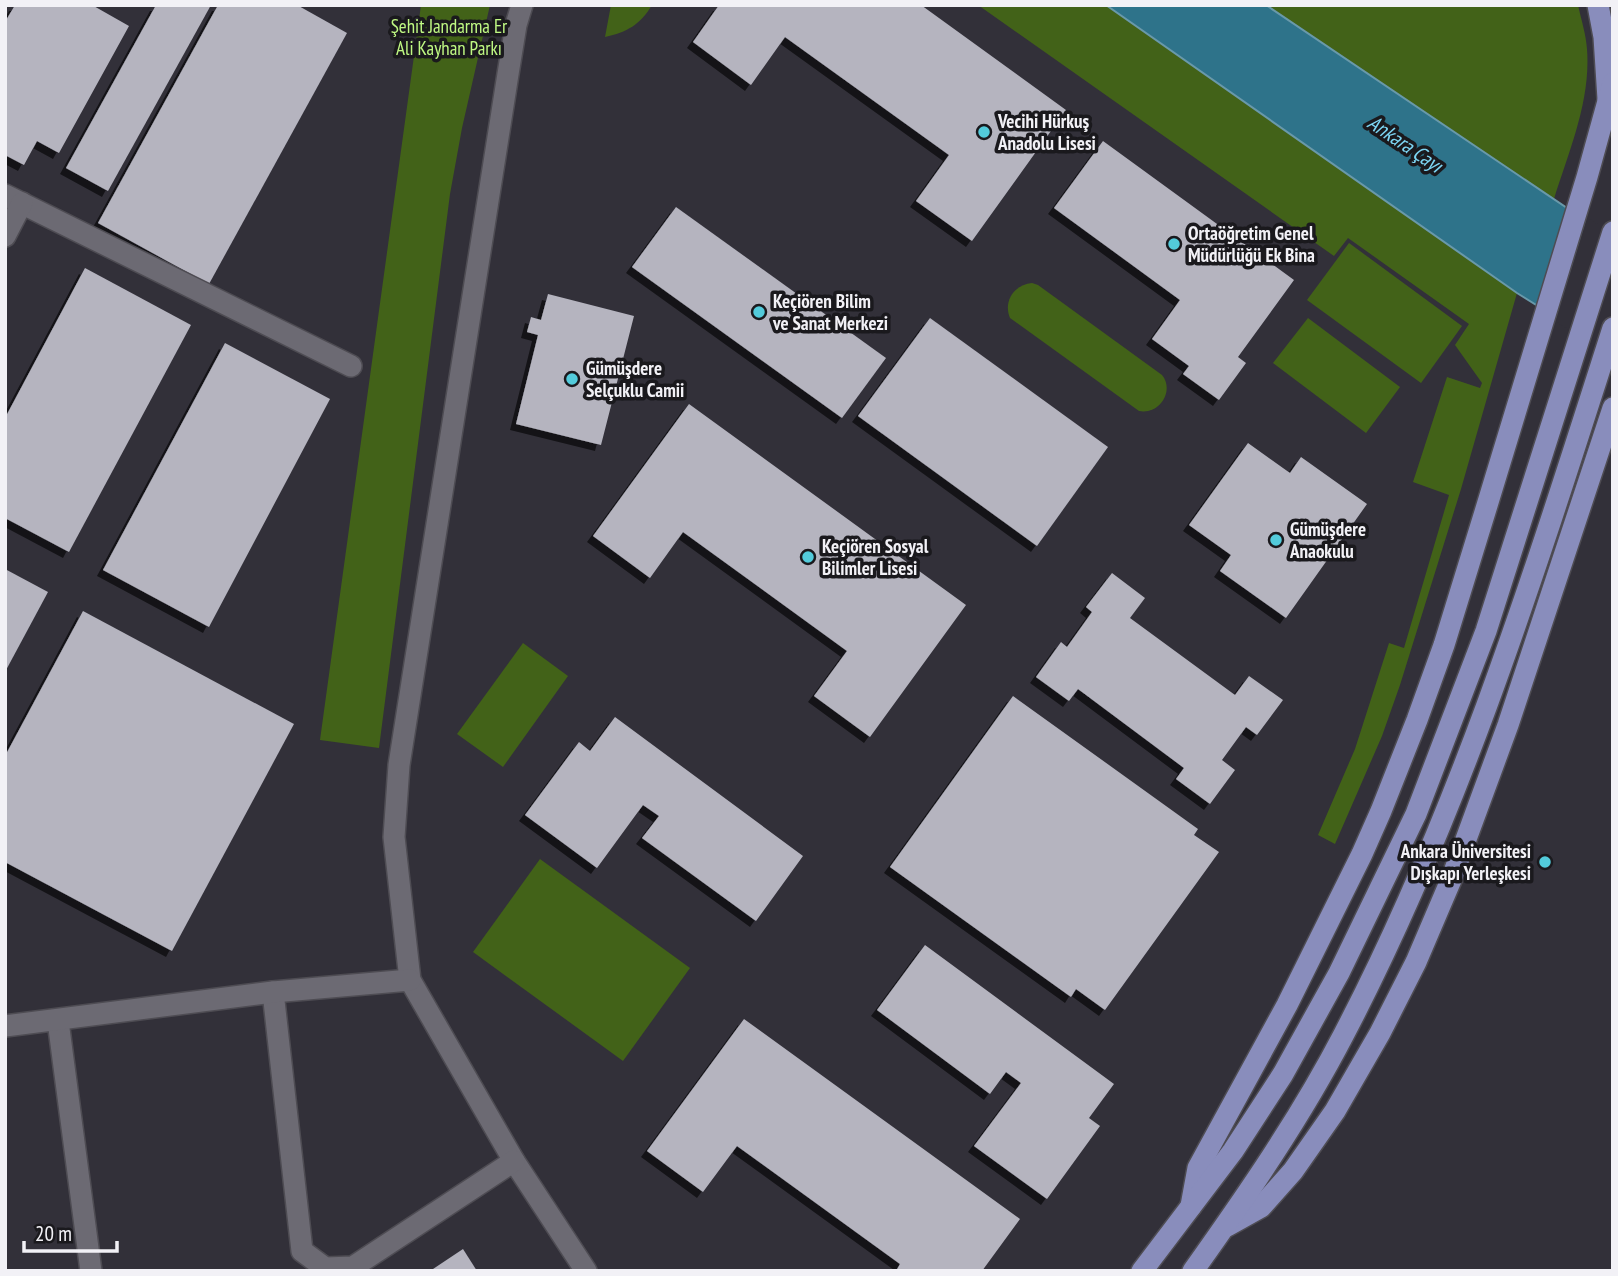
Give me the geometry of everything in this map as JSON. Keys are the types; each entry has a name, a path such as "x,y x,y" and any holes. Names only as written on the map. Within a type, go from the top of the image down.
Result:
{"main road":[{"path":"1191,1206 1198,1168 1287,1005 1381,811 1444,645 1587,177 1610,92 1598,5"},
{"path":"1142,1271 1233,1152 1283,1074 1339,973 1416,814 1486,631 1613,232"},
{"path":"1193,1271 1328,1062 1384,954 1421,874 1482,722 1613,328"},
{"path":"1222,1229 1261,1207 1293,1171 1335,1111 1380,1033 1416,962 1451,880 1504,737 1613,408"}],"street":[{"path":"522,5 508,74 400,765 394,837 410,980 513,1161 586,1271"},
{"path":"5,236 14,199 351,366"},
{"path":"5,1026 273,992 410,980"},
{"path":"273,992 302,1251 325,1268 355,1269 513,1161"},
{"path":"58,1020 91,1271"}],"green space":[{"name":"Şehit Jandarma Er Ali Kayhan Parkı","path":"421,5 490,5 450,194 379,748 320,740"},
{"path":"611,5 652,5 632,27 605,37"},
{"path":"978,5 1106,5 1517,293 1461,489 1400,685 1382,736 1335,844 1318,835 1355,749 1389,643 1404,648 1449,495 1413,482 1447,377 1480,388 1482,383 1455,345 1469,324 1348,238 1334,256"},
{"path":"1266,5 1578,5 1587,49 1586,88 1578,125 1554,199"},
{"path":"1349,243 1462,326 1421,383 1307,300"},
{"path":"1032,283 1162,375 1167,388 1158,406 1139,411 1010,318 1009,300 1015,290"},
{"path":"1308,318 1400,387 1366,433 1273,363"},
{"path":"523,643 568,676 503,767 457,734"},
{"path":"540,859 690,968 623,1061 473,952"}],"water":[{"name":"Ankara Çayı","path":"1106,5 1266,5 1613,239 1613,353 1517,293"}],"pier":[{"path":"1587,217 1613,235 1613,357 1555,321"}],"building":[{"path":"15,5 92,5 129,26 59,153 37,141 24,165 5,155 5,22"},
{"path":"156,5 211,5 108,191 66,168"},
{"path":"218,5 297,5 347,33 209,284 98,223"},
{"name":"Vecihi Hürkuş Anadolu Lisesi","path":"719,5 921,5 1066,110 972,241 916,201 949,155 785,37 751,85 693,42"},
{"name":"Ortaöğretim Genel Müdürlüğü Ek Bina","path":"1103,141 1294,280 1238,357 1246,363 1219,400 1183,374 1189,366 1152,339 1180,300 1054,208"},
{"name":"Keçiören Bilim ve Sanat Merkezi","path":"676,207 886,358 842,418 632,267"},
{"path":"85,268 191,325 69,552 5,518 5,418"},
{"name":"Gümüşdere Selçuklu Camii","path":"548,294 634,316 601,445 516,424 538,335 527,332 531,317 541,320"},
{"path":"930,318 1108,447 1037,546 858,416"},
{"path":"225,343 330,399 209,627 103,570"},
{"name":"Keçiören Sosyal Bilimler Lisesi","path":"689,404 966,605 870,737 814,696 847,651 683,532 650,578 593,536"},
{"name":"Gümüşdere Anaokulu","path":"1248,443 1290,473 1301,457 1367,504 1286,618 1220,571 1231,555 1189,525"},
{"path":"5,569 48,592 5,672"},
{"path":"1112,573 1145,598 1130,618 1235,695 1249,676 1283,700 1257,735 1246,727 1222,760 1235,770 1210,804 1176,779 1184,768 1078,689 1069,701 1036,677 1061,642 1067,647 1092,612 1086,607"},
{"path":"83,611 294,724 172,951 5,862 5,756"},
{"path":"1013,696 1198,829 1194,835 1219,852 1105,1010 1076,989 1071,997 890,867"},
{"path":"615,717 803,856 756,921 642,838 659,816 643,805 597,868 525,815 579,742 590,751"},
{"path":"925,945 1114,1084 1089,1118 1100,1126 1047,1199 974,1146 1021,1083 1006,1072 990,1094 877,1010"},
{"path":"744,1019 1020,1219 982,1271 896,1271 900,1264 737,1146 703,1192 647,1151"},
{"path":"463,1249 477,1271 430,1271"}],"place":[{"name":"Vecihi Hürkuş Anadolu Lisesi","path":"984,132"},
{"name":"Ortaöğretim Genel Müdürlüğü Ek Bina","path":"1174,244"},
{"name":"Keçiören Bilim ve Sanat Merkezi","path":"759,312"},
{"name":"Gümüşdere Selçuklu Camii","path":"572,379"},
{"name":"Gümüşdere Anaokulu","path":"1276,540"},
{"name":"Keçiören Sosyal Bilimler Lisesi","path":"808,557"},
{"name":"Ankara Üniversitesi Dışkapı Yerleşkesi","path":"1545,862"}]}
